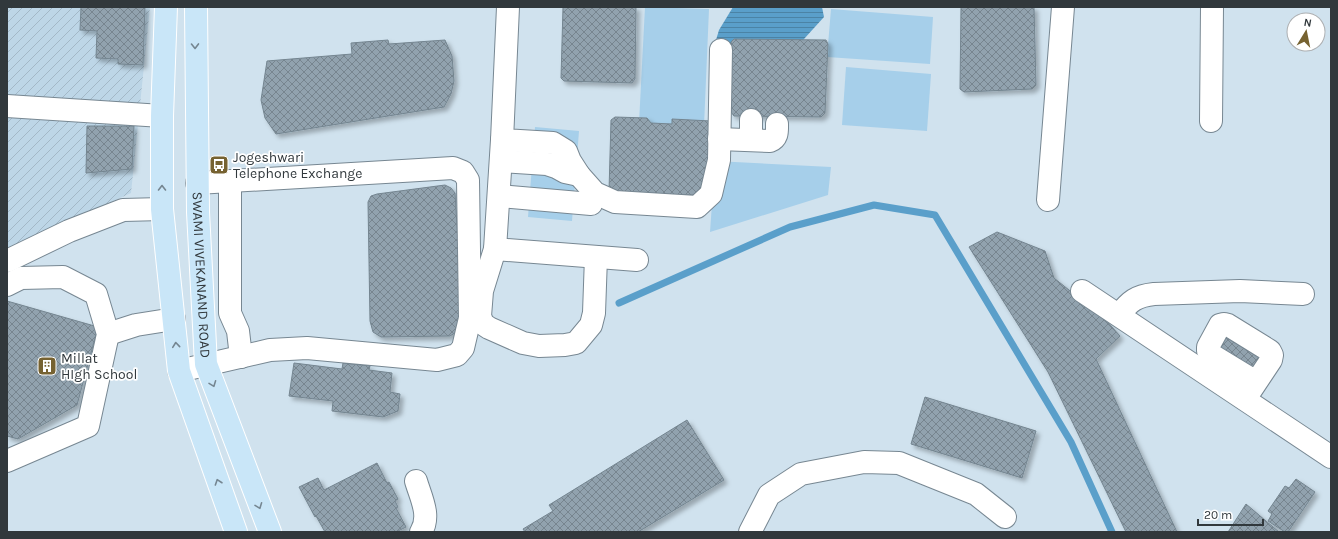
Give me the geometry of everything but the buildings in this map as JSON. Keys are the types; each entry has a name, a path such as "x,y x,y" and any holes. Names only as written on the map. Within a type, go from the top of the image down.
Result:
{"main road":[{"name":"SWAMI VIVEKANAND ROAD","path":"166,7 162,116 162,209 179,371 236,532"},
{"name":"SWAMI VIVEKANAND ROAD","path":"196,7 197,183 206,364 270,532"}],"street":[{"path":"508,7 496,249 482,291 480,316 483,324 523,343 539,346 576,343 591,325 594,312 596,257"},
{"path":"1048,200 1063,7"},
{"path":"1211,121 1212,7"},
{"path":"502,140 553,143 566,151 570,161 579,175 595,193 615,202 698,207 711,194 719,160 721,50"},
{"path":"7,106 162,116"},
{"path":"719,139 752,130 770,141 777,135 777,124"},
{"path":"501,161 547,164 565,172 579,175"},
{"path":"179,371 270,350 307,348 437,360 457,355 463,348 470,318 468,180 463,172 453,168 197,183"},
{"path":"230,181 230,313 238,331 241,356"},
{"path":"499,196 590,204"},
{"path":"7,261 69,231 123,210 162,209"},
{"path":"496,249 637,260"},
{"path":"7,286 21,278 63,277 96,294 108,334 88,426 7,462"},
{"path":"1119,315 1132,300 1142,295 1240,290 1303,294"},
{"path":"1082,291 1119,315 1250,391 1331,457"},
{"path":"108,334 136,325 174,319"},
{"path":"750,532 769,495 801,474 864,462 899,463 976,494 1005,517"},
{"path":"416,481 426,515 425,524 421,532"}],"shaded area":[{"path":"7,7 150,7 131,193 7,249"},
{"path":"645,7 709,9 704,126 639,123"},
{"path":"733,7 822,7 824,17 794,50 713,50 719,30"},
{"path":"831,9 933,17 930,64 827,57"},
{"path":"846,67 931,74 927,131 842,125"},
{"path":"535,127 579,131 572,221 528,217"},
{"path":"715,161 831,167 828,195 710,232"}],"waterway":[{"path":"619,303 790,227 874,205 935,215 1071,442 1112,532"}],"place":[{"name":"Jogeshwari Telephone Exchange","path":"219,165"},
{"name":"Millat HIgh School","path":"47,366"}]}
